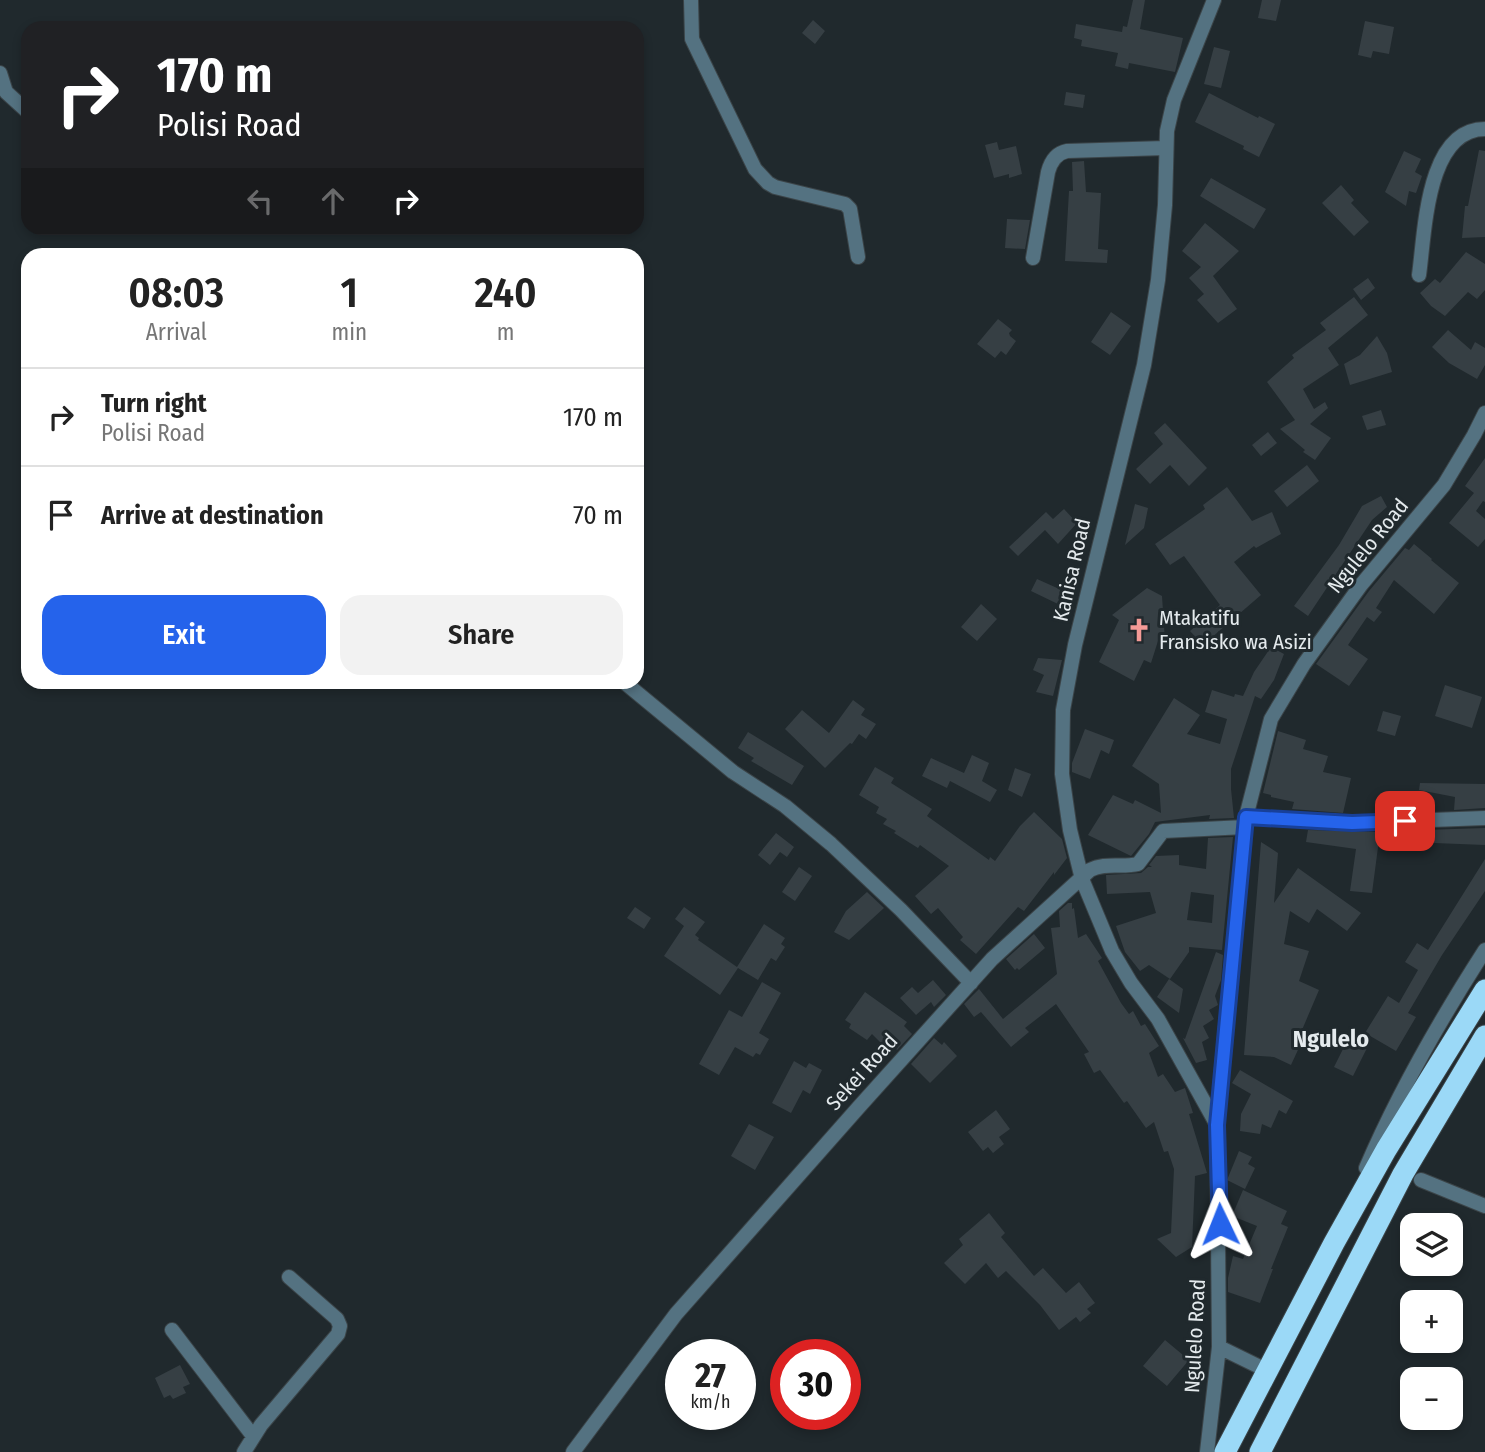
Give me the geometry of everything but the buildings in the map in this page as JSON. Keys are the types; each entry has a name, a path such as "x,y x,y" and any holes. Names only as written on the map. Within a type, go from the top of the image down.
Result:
{"highway":[{"path":"1226,1452 1334,1243 1386,1150 1485,990"},
{"path":"1260,1452 1403,1174 1485,1036"}],"street":[{"path":"691,0 692,39 755,169 775,187 845,204 850,209 858,257"},
{"name":"Kanisa Road","path":"1214,0 1174,100 1165,148 1165,205 1158,280 1144,365 1076,645 1063,710 1062,775 1070,830 1082,879 1112,951 1131,983 1158,1019 1217,1125"},
{"path":"0,73 6,92 21,106"},
{"path":"1419,275 1429,198 1442,158 1458,138 1474,129 1485,129"},
{"path":"1034,258 1048,172 1052,161 1059,154 1067,151 1165,148"},
{"name":"Ngulelo Road","path":"1207,1452 1219,1347 1220,1224 1217,1125 1245,822 1271,719 1304,664 1361,585 1444,485 1475,435 1485,413"},
{"path":"632,689 733,772 785,806 831,844 901,910 971,983"},
{"path":"1245,822 1352,823 1485,818"},
{"name":"Sekei Road","path":"573,1452 676,1314 971,983 1033,920 1090,870 1098,866 1138,864 1163,831 1245,822"},
{"path":"1334,1243 1387,1118 1437,1025 1485,950"},
{"path":"1421,1180 1485,1206"},
{"path":"244,1452 253,1436 338,1334 338,1319 289,1277"},
{"path":"172,1330 253,1436"},
{"path":"1219,1347 1268,1371"}],"place":[{"name":"Mtakatifu Fransisko wa Asizi","path":"1139,630"}],"district":[{"name":"Ngulelo","path":"1331,1039"}],"route":[{"path":"1220,1224 1217,1125 1246,817 1352,823 1405,821"}]}
